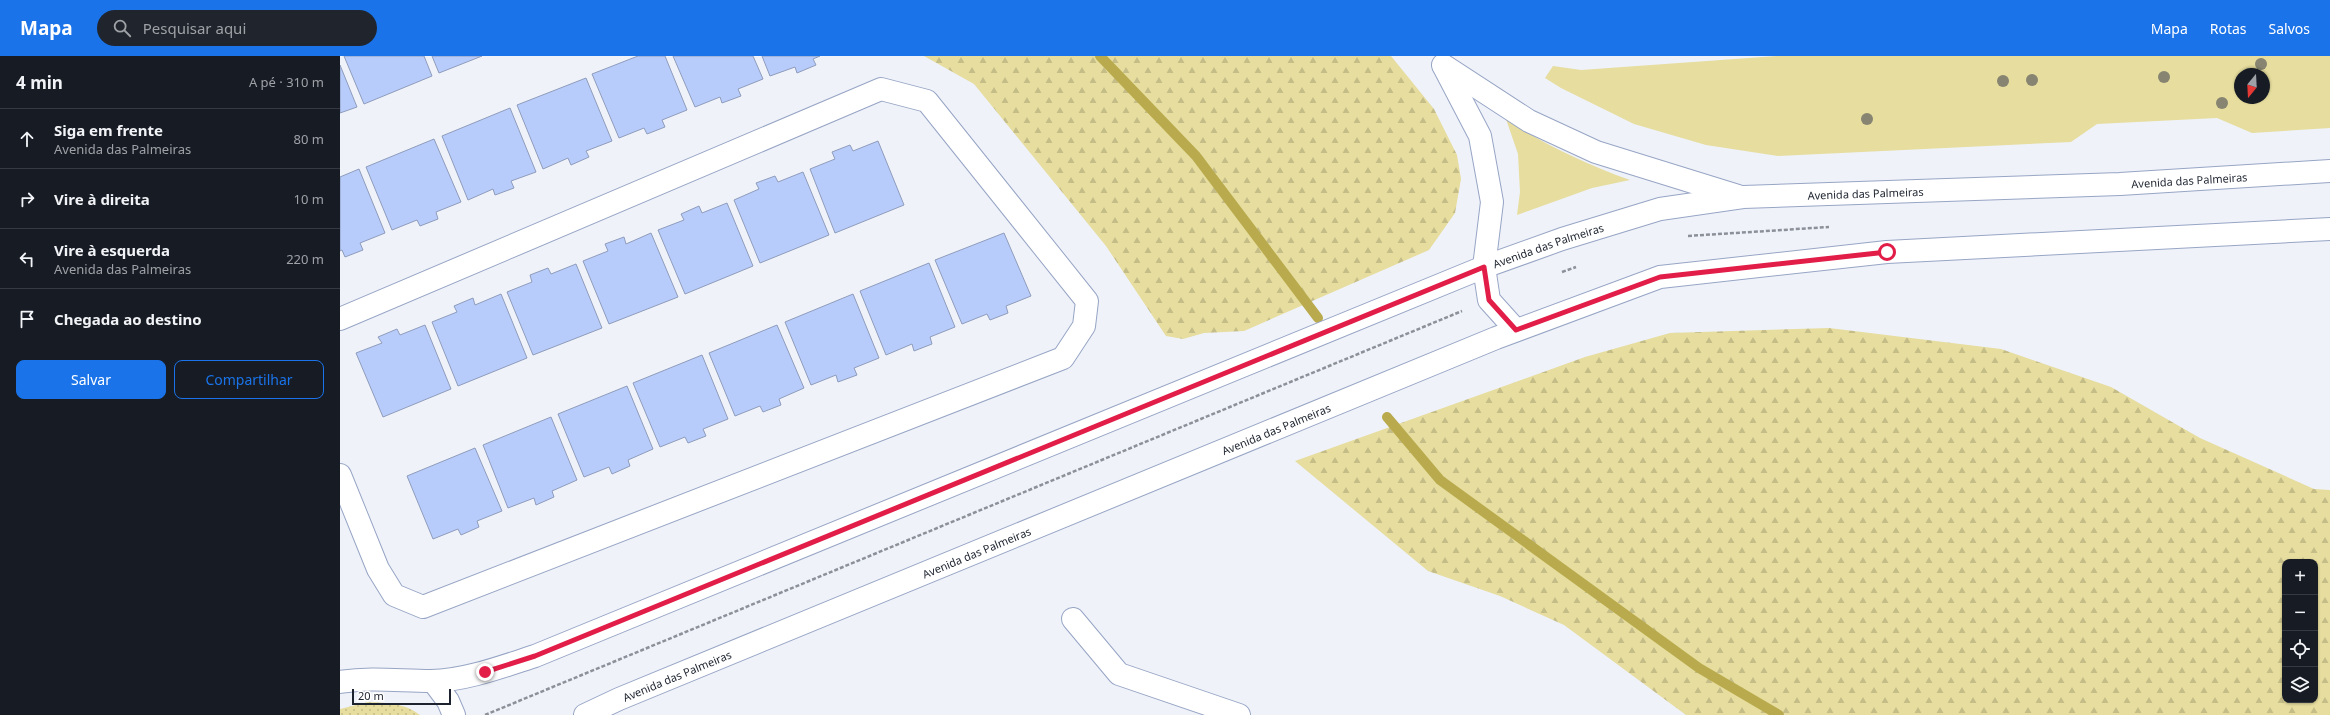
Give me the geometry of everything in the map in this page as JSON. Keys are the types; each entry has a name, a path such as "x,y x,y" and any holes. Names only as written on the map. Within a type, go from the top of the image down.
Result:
{"street":[{"path":"1439,60 1529,121 1596,152 1743,198"},
{"path":"1439,60 1480,136 1492,202 1484,267 1489,300 1516,330"},
{"path":"340,319 881,89 927,101 1087,301 1084,326 1063,358 423,607 394,595 378,569 340,475"},
{"name":"Avenida das Palmeiras","path":"345,677 394,678 432,681 485,672 535,656 1484,267 1562,239 1660,209 1743,198 2120,184 2330,171"},
{"name":"Avenida das Palmeiras","path":"585,715 633,692 1516,330 1660,277 1887,252 2330,229"},
{"path":"1073,619 1119,674 1239,715"},
{"path":"432,681 448,701 454,715"}],"green space":[{"path":"924,56 1391,56 1434,109 1457,155 1461,179 1455,213 1429,250 1244,331 1204,333 1183,339 1166,336 1106,246 974,84"},
{"path":"1777,56 2330,56 2330,128 2252,133 2217,118 2097,124 2071,142 1778,156 1706,145 1634,124 1561,88 1545,78 1553,66 1581,70"},
{"path":"1506,119 1566,153 1630,180 1592,188 1517,215 1520,192 1518,154"},
{"path":"1829,328 2001,349 2111,387 2200,438 2314,489 2330,490 2330,715 1686,715 1564,625 1500,596 1428,571 1295,461 1585,357 1670,333"},
{"path":"368,702 389,703 402,706 420,715 340,715 340,709"}],"building":[{"path":"344,56 424,56 432,76 364,104"},
{"path":"432,56 482,56 439,73"},
{"path":"638,56 665,56 687,110 662,120 665,127 647,134 644,128 619,138 592,74"},
{"path":"673,56 753,56 763,79 738,89 741,96 722,103 720,97 695,107"},
{"path":"762,56 820,56 813,59 816,65 797,73 795,67 770,76"},
{"path":"340,65 357,107 340,113"},
{"path":"586,78 612,141 586,151 589,157 571,165 568,158 543,169 517,105"},
{"path":"510,108 536,172 511,181 514,188 495,195 493,189 468,200 442,136"},
{"path":"434,139 461,202 436,212 438,219 420,226 417,220 392,230 366,167"},
{"path":"878,141 904,205 835,233 810,169 835,159 832,152 850,145 853,151"},
{"path":"359,169 385,233 360,243 363,250 345,257 342,250 340,251 340,177"},
{"path":"803,172 829,235 760,263 734,200 759,189 756,183 775,176 778,182"},
{"path":"727,203 753,266 685,294 658,230 684,220 681,214 699,206 702,213"},
{"path":"651,233 678,297 609,324 583,261 608,251 605,244 624,237 626,244"},
{"path":"1004,233 1031,296 1006,306 1008,313 990,320 987,314 962,324 935,260"},
{"path":"929,263 955,327 930,337 932,344 914,351 912,344 886,355 860,291"},
{"path":"576,264 602,328 533,355 507,292 532,282 530,275 548,268 551,274"},
{"path":"501,294 527,358 458,386 432,322 457,312 454,306 473,298 475,305"},
{"path":"853,294 879,358 854,368 857,375 838,382 836,375 811,385 785,322"},
{"path":"425,325 451,389 383,417 356,353 382,343 378,337 397,329 400,335"},
{"path":"777,325 804,388 779,399 781,405 763,412 760,406 735,416 709,353"},
{"path":"702,355 728,419 703,429 706,436 688,443 685,437 660,447 633,383"},
{"path":"627,386 653,449 628,460 630,466 612,474 609,467 584,477 558,414"},
{"path":"551,417 577,480 552,491 554,497 536,505 534,498 508,508 483,445"},
{"path":"475,448 502,511 477,521 479,527 461,535 458,529 433,539 407,476"}],"waterway":[{"path":"1100,56 1196,156 1318,318"},
{"path":"1387,417 1440,480 1699,668 1779,715"}],"route":[{"path":"485,672 535,656 1484,267 1489,300 1516,330 1660,277 1887,252"}]}
